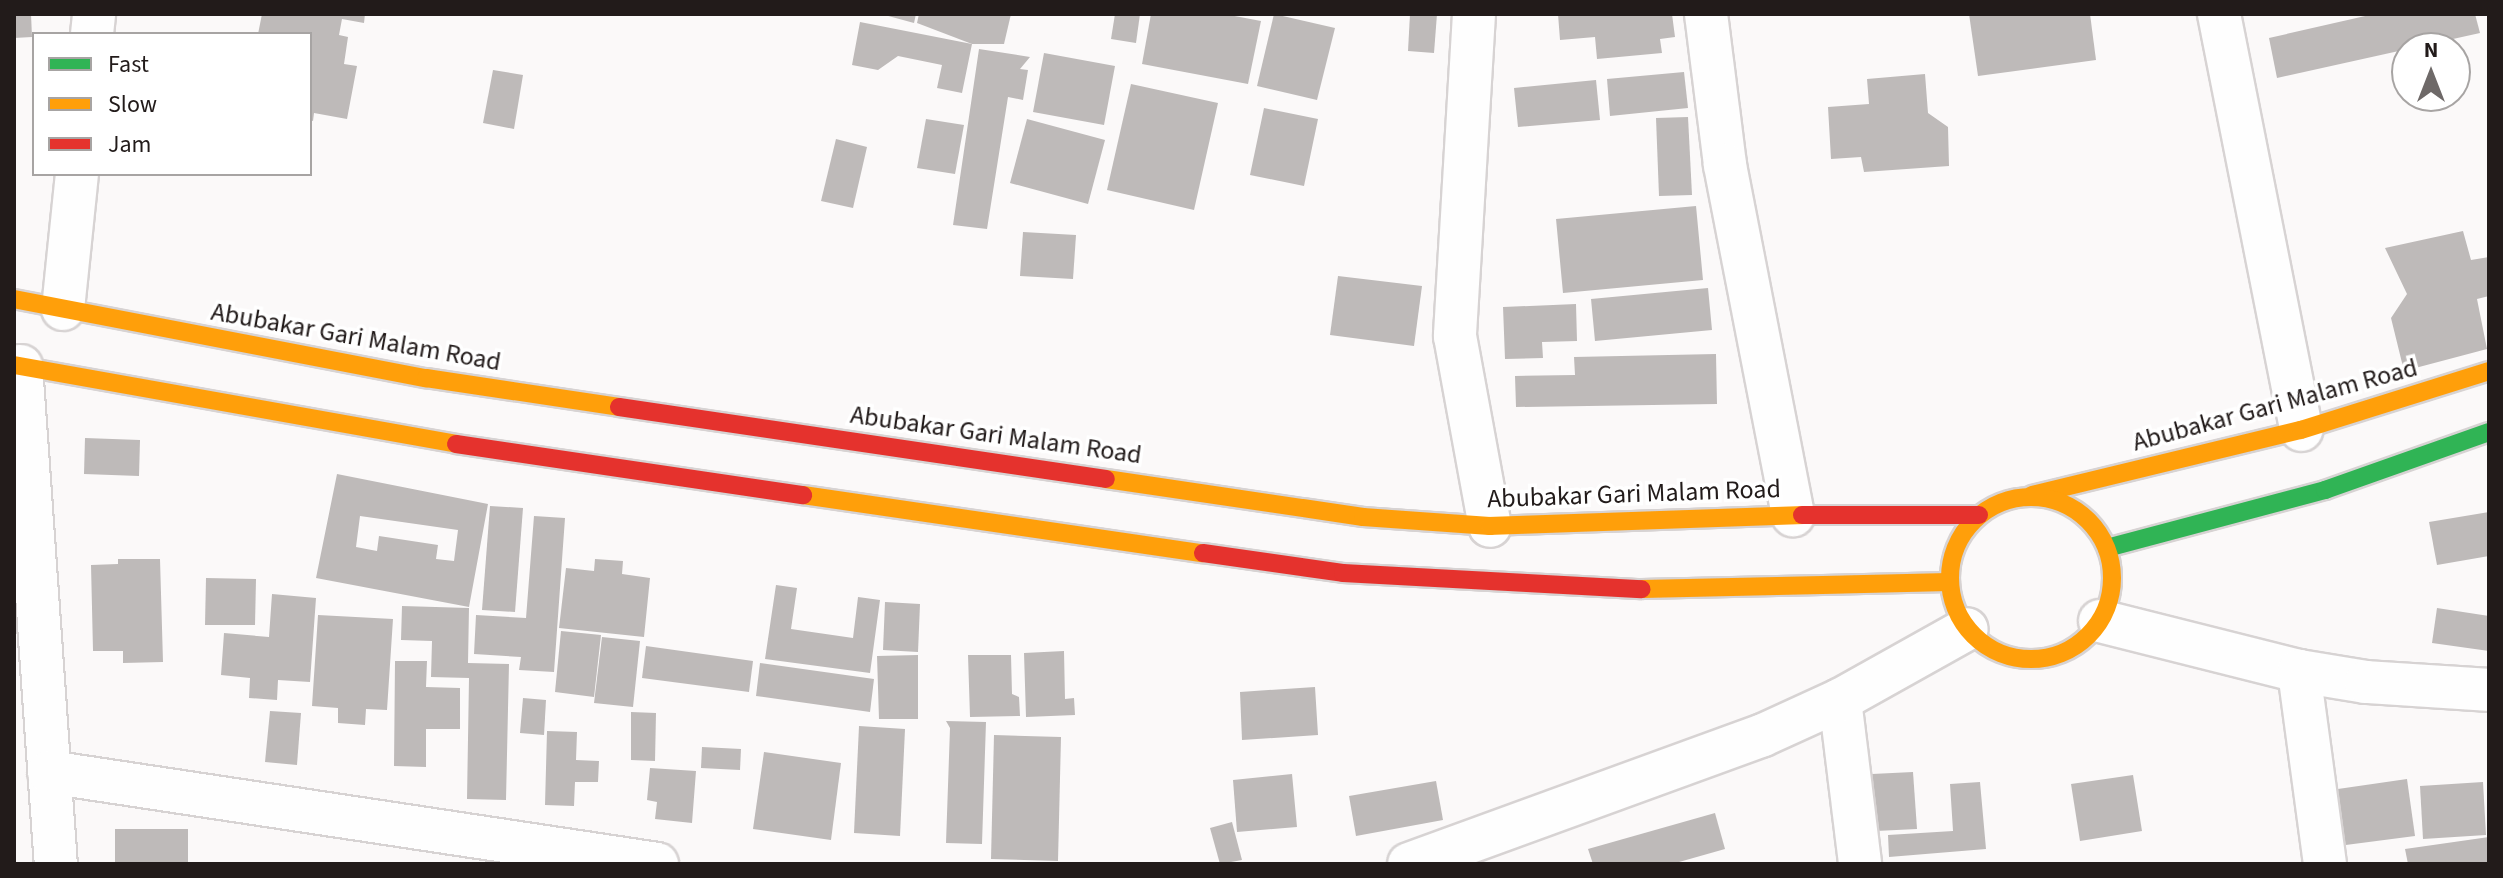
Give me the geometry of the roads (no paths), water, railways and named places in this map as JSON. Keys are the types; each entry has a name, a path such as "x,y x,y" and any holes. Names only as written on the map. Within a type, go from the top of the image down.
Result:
{"street":[{"path":"1474,14 1455,336 1490,526"},
{"path":"1706,14 1725,165 1793,515"},
{"path":"2219,14 2301,430"},
{"path":"63,309 77,176"},
{"name":"Abubakar Gari Malam Road","path":"14,299 426,378 1363,517 1490,526 1793,515 1979,515"},
{"path":"56,864 18,366 475,447 1343,573 1632,589 1949,582"},
{"name":"Abubakar Gari Malam Road","path":"2026,496 2301,430 2489,371"},
{"path":"2107,548 2325,490 2489,432"},
{"path":"2026,496 2051,499 2075,509 2094,526 2107,548 2111,585 2100,621 2083,641 2061,653 2036,659 2010,657 1987,646 1967,629 1954,608 1949,582 1951,557 1962,534 1979,515 2001,502 2026,496"},
{"path":"2100,621 2299,671 2366,682 2489,690"},
{"path":"1409,864 1761,736 1840,700 1967,629"},
{"path":"2299,671 2325,864"},
{"path":"1840,700 1860,864"},
{"path":"49,772 657,864"}]}
